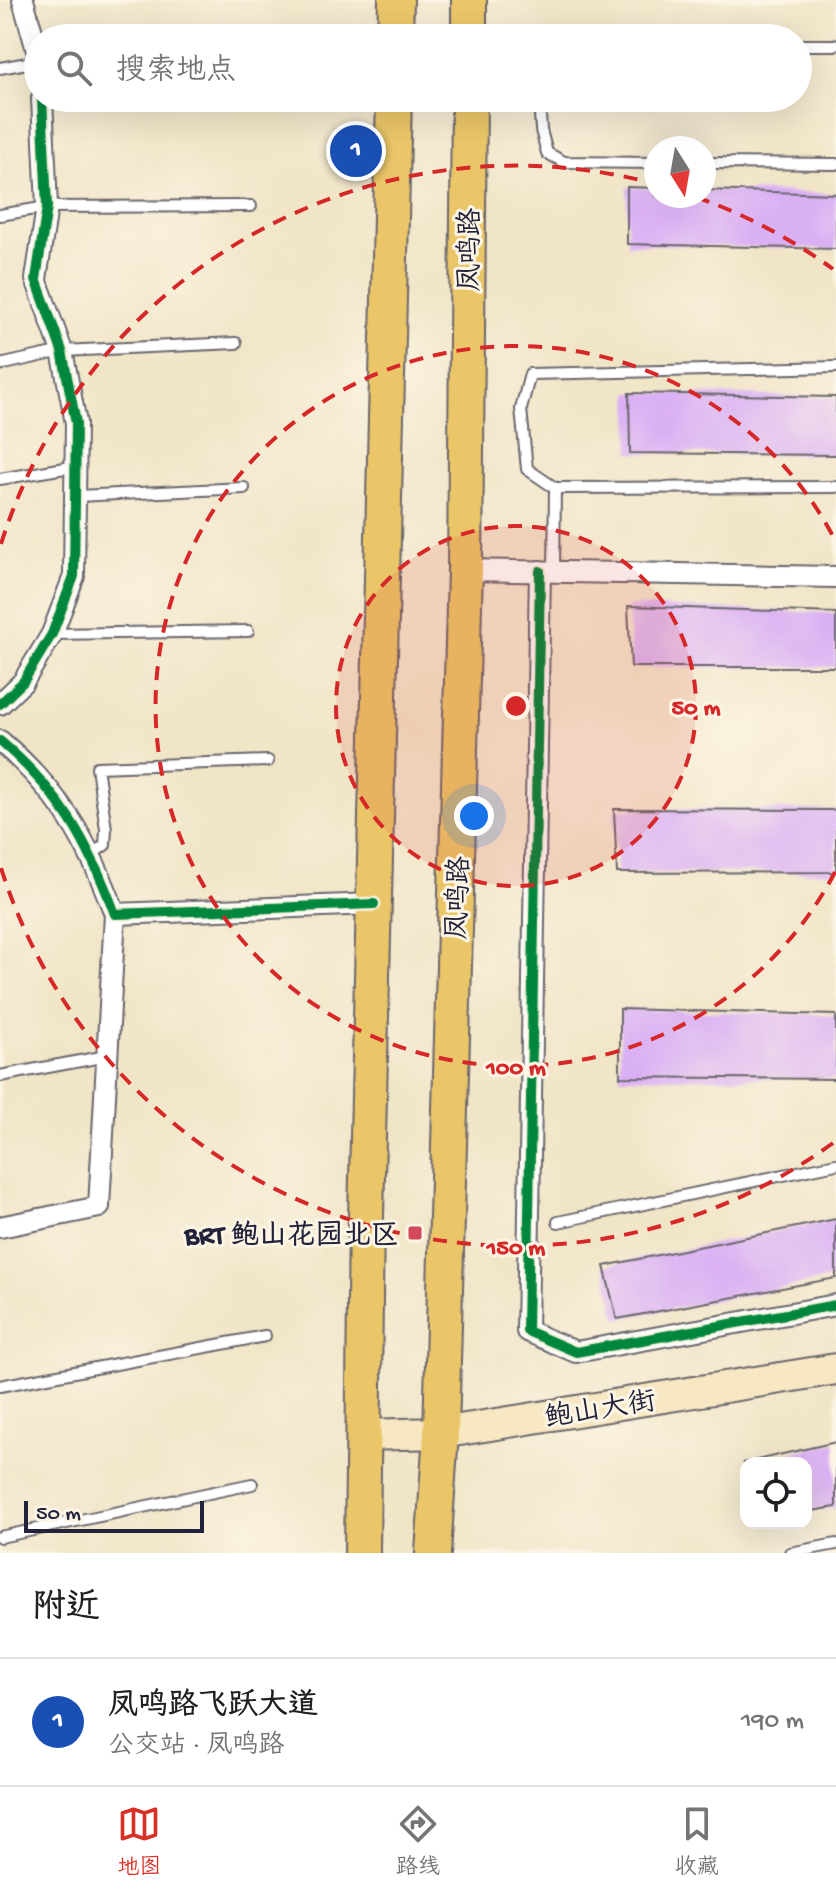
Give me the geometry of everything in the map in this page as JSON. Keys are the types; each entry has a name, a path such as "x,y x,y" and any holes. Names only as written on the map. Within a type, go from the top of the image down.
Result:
{"main road":[{"path":"395,24 396,0"},
{"path":"469,0 469,24"},
{"path":"362,1553 394,112"},
{"name":"凤鸣路","path":"433,1553 441,1433 465,570 469,112"}],"street":[{"path":"23,0 30,24"},
{"path":"0,704 23,682 52,634 74,576 76,423 62,351 36,279 47,207 43,112"},
{"path":"465,570 836,577"},
{"path":"547,571 527,1331 576,1352 836,1305"},
{"path":"0,741 61,801 92,854 115,914 99,1207 0,1227"},
{"path":"115,914 374,904"},
{"name":"鲍山大街","path":"363,1435 441,1433 836,1369"}],"lane":[{"path":"812,45 836,45"},
{"path":"0,68 24,64"},
{"path":"540,112 547,153 564,162 644,163"},
{"path":"716,163 836,164"},
{"path":"0,215 47,207 251,206"},
{"path":"0,365 62,351 236,343"},
{"path":"836,367 530,374 521,409 527,469 555,488 836,487"},
{"path":"0,479 77,466"},
{"path":"77,496 244,488"},
{"path":"547,571 555,488"},
{"path":"52,634 248,631"},
{"path":"92,854 105,845 106,829 97,767 268,761"},
{"path":"0,1076 107,1056"},
{"path":"558,1222 836,1164"},
{"path":"0,1386 265,1336"},
{"path":"0,1537 252,1484"},
{"path":"790,1553 836,1544"}],"building":[{"path":"627,187 644,188 644,208 716,208 716,190 836,194 836,249 627,244"},
{"path":"629,393 836,397 836,455 630,453"},
{"path":"628,606 836,613 836,667 631,667"},
{"path":"614,809 836,810 836,872 617,873"},
{"path":"620,1009 836,1015 836,1079 620,1077"},
{"path":"836,1219 836,1278 617,1319 604,1266"},
{"path":"836,1442 836,1507 812,1511 812,1457 770,1457"}],"cycle path":[{"path":"0,704 23,682 52,634 74,576 76,423 62,351 36,279 47,207 43,112"},
{"path":"540,571 527,1331 576,1352 836,1305"},
{"path":"0,741 39,779 70,819 94,863 115,914 374,904"}],"place":[{"name":"凤鸣路飞跃大道","path":"356,151"},
{"name":"BRT 鲍山花园北区","path":"415,1233"}]}
